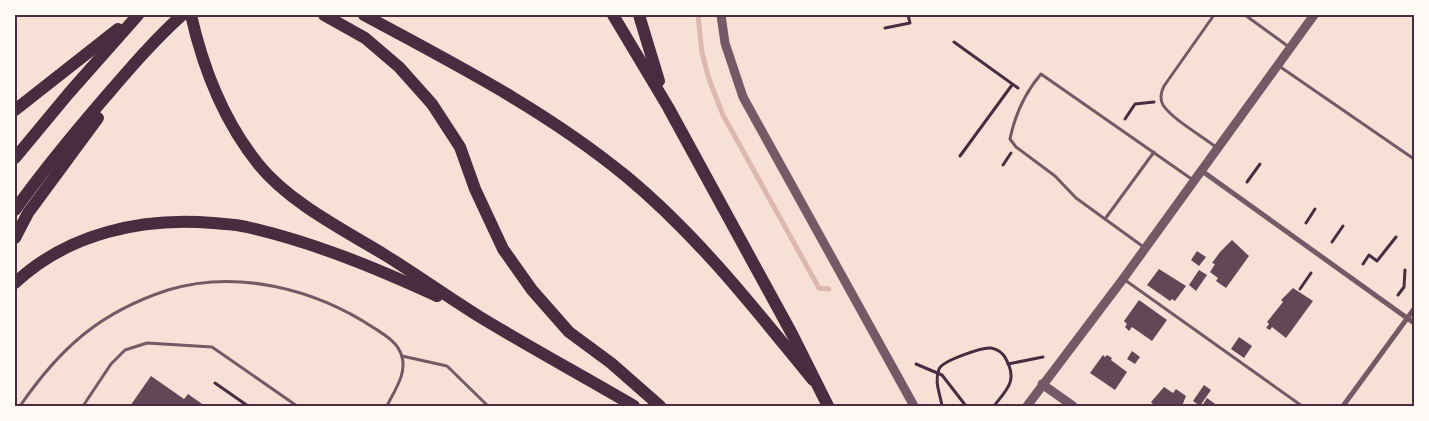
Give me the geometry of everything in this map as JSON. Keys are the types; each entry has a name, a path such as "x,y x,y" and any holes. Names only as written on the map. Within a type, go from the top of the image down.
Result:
{"highway":[{"path":"15,110 137,15"},
{"path":"15,158 137,15"},
{"path":"15,210 41,173 154,41 182,15"},
{"path":"191,15 195,35 221,105 260,167 293,196 338,228 385,255 480,317 634,406"},
{"path":"324,15 372,44 399,67 426,97 460,147 475,189 503,249 532,290 569,332 611,363 660,406"},
{"path":"364,15 508,93 574,137 628,178 714,261 813,380"},
{"path":"613,15 668,106 792,334 813,380 828,406"},
{"path":"639,15 649,54 668,106"},
{"path":"15,238 28,213 154,41"},
{"path":"15,283 32,267 78,242 121,228 178,220 246,226 313,246 381,270 480,317"}],"street":[{"path":"721,15 725,43 743,97 914,406"},
{"path":"1026,406 1123,279 1314,15"},
{"path":"1202,171 1414,323"},
{"path":"1343,406 1414,308"},
{"path":"1042,384 1073,406"}],"lane":[{"path":"1214,15 1164,86 1160,95 1170,113 1219,148"},
{"path":"1245,15 1291,48"},
{"path":"1278,65 1414,159"},
{"path":"1145,248 1076,198 1056,176 1016,147 1010,139 1016,113 1029,87 1041,74 1194,182"},
{"path":"1105,219 1154,152"},
{"path":"1123,279 1302,406"},
{"path":"20,406 62,352 89,329 143,299 198,283 252,282 304,294 366,323 392,340 402,356 402,376 387,406"},
{"path":"83,406 111,364 125,350 147,342 212,347 297,406"},
{"path":"402,356 447,366 488,406"}],"path":[{"path":"886,28 910,23 908,15"},
{"path":"954,42 1018,88"},
{"path":"960,156 1012,85"},
{"path":"1125,119 1135,104 1162,101"},
{"path":"1003,165 1016,147"},
{"path":"1247,182 1260,164"},
{"path":"1306,223 1315,209"},
{"path":"1332,242 1343,226"},
{"path":"1363,264 1370,254 1378,261 1396,237"},
{"path":"1398,295 1404,287 1405,270"},
{"path":"1300,289 1311,273"},
{"path":"942,406 936,382 939,367 946,362 988,348 1004,355 1012,373 1009,385 994,406"},
{"path":"1008,364 1043,357"},
{"path":"916,364 942,375 966,406"},
{"path":"215,383 248,406"}],"building":[{"path":"1232,240 1249,256 1226,288 1216,281 1218,278 1210,272 1215,264 1212,263"},
{"path":"1197,251 1206,257 1199,266 1191,260"},
{"path":"1159,269 1186,286 1175,301 1172,299 1170,301 1147,285"},
{"path":"1199,270 1207,275 1196,291 1189,285"},
{"path":"1293,288 1313,301 1286,338 1272,327 1270,330 1266,328 1269,324 1267,322 1283,302 1281,300"},
{"path":"1139,300 1167,320 1152,341 1132,327 1129,331 1125,327 1127,324 1124,321"},
{"path":"1239,337 1252,346 1244,358 1231,349"},
{"path":"1132,351 1140,357 1135,364 1127,359"},
{"path":"1103,355 1112,358 1111,360 1127,372 1115,390 1090,373"},
{"path":"151,376 184,399 188,394 205,406 130,406"},
{"path":"1204,385 1211,390 1200,406 1193,401"},
{"path":"1164,387 1173,393 1176,389 1186,396 1182,406 1151,406 1153,404 1151,402"},
{"path":"1207,398 1218,406 1202,406"}],"waterway":[{"path":"698,15 702,53 709,79 723,115 819,288 829,289"}]}
